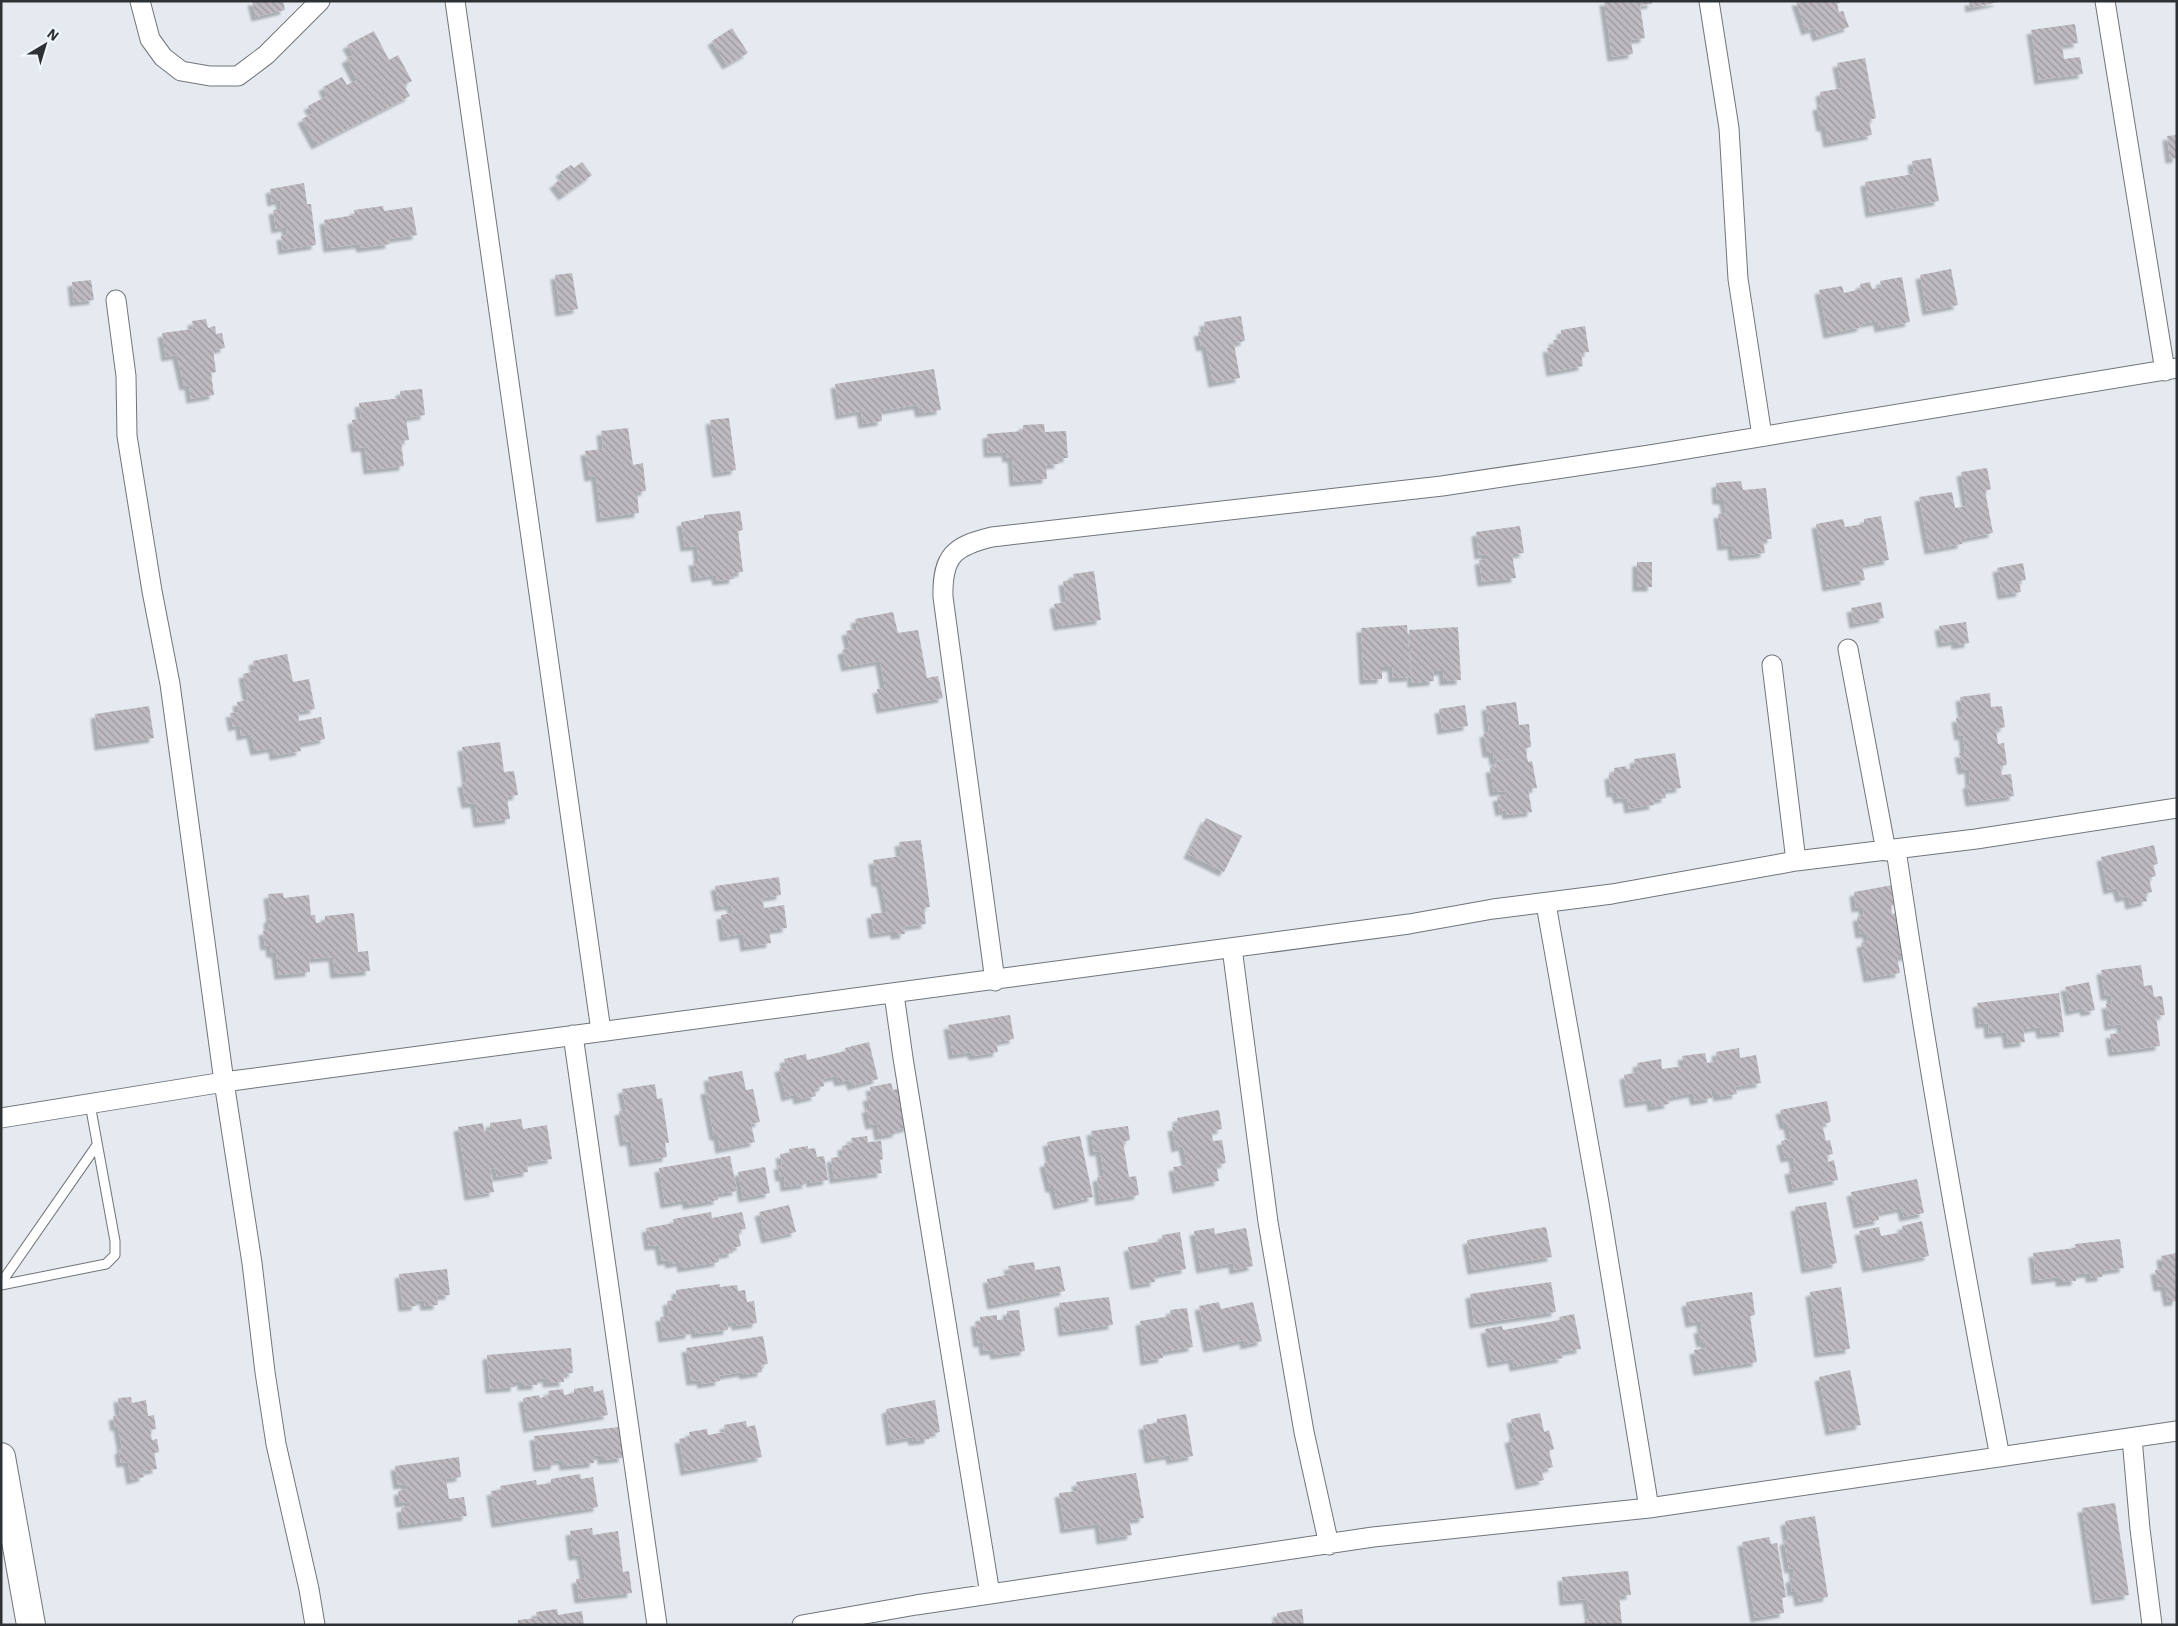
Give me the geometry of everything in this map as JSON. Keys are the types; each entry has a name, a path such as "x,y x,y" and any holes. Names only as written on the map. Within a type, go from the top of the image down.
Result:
{"main road":[{"path":"1,1457 31,1625"}],"street":[{"path":"140,1 150,39 163,57 181,71 210,76 238,76 266,56 320,1"},
{"path":"455,1 601,1031"},
{"path":"1709,1 1729,128 1738,279 1762,436"},
{"path":"995,981 943,597 942,579 946,565 955,552 968,543 992,537 1442,486 2171,370 2105,1"},
{"path":"116,300 126,376 127,436 152,590 170,684 276,1444 309,1589 315,1625"},
{"path":"1848,649 1891,851 1948,1179 2000,1457"},
{"path":"1772,665 1796,861"},
{"path":"1,1118 224,1082 601,1031 995,981 1409,924 1493,909 1546,904 1622,892 1796,861 1891,851 2177,808"},
{"path":"1546,904 1599,1203 1649,1508"},
{"path":"1232,948 1268,1222 1304,1432 1329,1545"},
{"path":"894,994 904,1068 990,1594"},
{"path":"573,1035 657,1625"},
{"path":"802,1625 839,1617 1373,1537 1649,1508 2177,1431"},
{"path":"2132,1438 2140,1529 2152,1625"}],"lane":[{"path":"1,1284 106,1264 116,1255 116,1241 90,1104"},
{"path":"1,1284 97,1145"}],"building":[{"path":"252,1 283,1 285,10 256,17"},
{"path":"1604,1 1652,1 1652,4 1640,5 1645,38 1631,40 1633,54 1612,57"},
{"path":"1796,1 1843,1 1837,4 1839,12 1843,11 1849,27 1817,37 1814,28 1806,31"},
{"path":"1969,1 1998,1 1998,2 1970,8"},
{"path":"2075,24 2078,43 2062,45 2064,59 2080,57 2083,74 2039,80 2031,30"},
{"path":"732,28 748,53 727,65 712,41"},
{"path":"374,31 389,60 398,55 412,81 404,85 410,96 316,145 302,119 313,113 308,106 327,96 323,87 342,77 347,85 357,80 346,59 353,55 347,45"},
{"path":"1865,58 1876,118 1869,120 1872,135 1828,143 1825,127 1821,127 1817,106 1822,105 1820,92 1842,88 1837,63"},
{"path":"2177,135 2177,158 2170,159 2167,136"},
{"path":"1931,158 1939,201 1870,213 1865,182 1914,174 1912,161"},
{"path":"582,162 592,175 563,196 554,184 564,177 560,172 571,165 574,168"},
{"path":"304,183 307,204 311,204 316,245 283,250 281,236 287,235 286,227 276,229 273,210 281,209 280,200 272,202 270,189"},
{"path":"383,206 384,211 412,207 417,235 389,239 390,244 361,248 360,244 328,248 324,220 355,215 354,210"},
{"path":"1951,269 1958,305 1927,311 1920,275"},
{"path":"572,273 578,309 560,312 555,275"},
{"path":"1902,277 1910,322 1879,328 1878,321 1861,324 1862,327 1828,334 1819,290 1842,286 1844,293 1861,289 1860,284 1870,282 1872,289 1882,287 1880,281"},
{"path":"91,280 94,300 74,302 72,282"},
{"path":"1241,316 1245,341 1234,343 1240,378 1213,383 1206,346 1201,347 1198,332 1205,331 1204,322"},
{"path":"206,319 208,328 215,326 216,334 222,333 225,348 213,350 216,372 211,373 214,395 191,399 189,385 184,386 177,355 166,357 162,333 193,329 192,321"},
{"path":"1585,326 1589,352 1581,353 1583,366 1551,372 1547,348 1554,347 1553,340 1562,339 1561,330"},
{"path":"934,369 941,410 920,413 918,405 881,411 882,421 863,424 861,411 840,415 835,384"},
{"path":"422,389 425,415 406,418 409,440 401,441 404,466 368,470 365,447 356,448 352,420 361,418 359,403 401,398 400,391"},
{"path":"729,418 736,470 717,473 710,420"},
{"path":"1044,424 1045,432 1066,431 1068,458 1058,458 1059,464 1046,465 1047,479 1014,482 1012,458 1007,458 1006,452 988,453 987,434 1023,431 1023,425"},
{"path":"628,428 633,465 643,463 646,491 637,492 639,513 601,518 596,476 589,477 585,451 603,449 601,431"},
{"path":"1987,468 1991,489 1985,491 1993,533 1962,539 1962,544 1929,550 1919,497 1952,492 1955,508 1967,506 1961,472"},
{"path":"1741,481 1743,490 1766,488 1772,539 1763,539 1765,553 1733,556 1732,545 1722,546 1718,514 1726,513 1724,500 1717,500 1716,483"},
{"path":"740,511 743,530 738,531 743,572 733,573 734,579 717,581 716,575 696,578 693,561 699,561 697,546 685,547 681,522 704,518 704,515"},
{"path":"1881,516 1889,560 1862,565 1865,580 1827,587 1816,524 1843,519 1845,527 1864,524 1864,519"},
{"path":"1520,526 1524,553 1512,554 1516,578 1482,582 1479,560 1486,559 1486,554 1479,555 1476,532"},
{"path":"1637,562 1652,562 1652,587 1637,587"},
{"path":"2023,563 2026,580 2019,581 2021,592 2002,595 1997,568"},
{"path":"1094,571 1101,620 1058,626 1054,604 1066,602 1063,581 1074,580 1073,574"},
{"path":"1881,602 1884,618 1854,624 1851,608"},
{"path":"893,612 898,633 918,630 927,678 938,676 943,698 881,709 877,689 885,688 880,661 846,667 842,650 850,648 846,631 857,629 855,619"},
{"path":"1966,622 1969,643 1956,645 1956,641 1942,643 1939,626"},
{"path":"1407,625 1411,677 1393,678 1392,667 1382,667 1382,679 1364,680 1361,628"},
{"path":"1458,627 1461,680 1444,681 1443,671 1433,671 1434,681 1412,683 1409,630"},
{"path":"287,654 293,682 309,679 315,709 298,712 299,721 321,717 325,739 299,744 301,751 274,756 273,748 255,751 251,734 241,736 240,725 233,727 230,713 239,712 237,702 248,700 243,674 255,671 253,661"},
{"path":"1990,693 1991,707 2002,706 2005,727 1996,729 1998,744 2004,743 2007,765 2000,766 2002,775 2011,774 2014,796 1970,802 1967,784 1970,784 1969,769 1962,770 1959,753 1965,753 1963,735 1959,736 1956,718 1963,717 1960,697"},
{"path":"1516,702 1519,725 1529,724 1531,747 1526,748 1527,757 1528,762 1532,761 1537,788 1528,789 1532,812 1507,815 1506,810 1500,812 1497,797 1506,795 1505,791 1494,792 1490,768 1496,768 1495,762 1517,758 1494,761 1493,753 1487,753 1484,733 1489,732 1486,706"},
{"path":"1465,705 1468,726 1442,730 1439,709"},
{"path":"149,706 154,738 99,746 95,714"},
{"path":"500,742 504,772 514,771 518,795 507,797 510,819 478,823 475,803 466,804 462,783 467,782 462,747"},
{"path":"1675,753 1681,788 1664,790 1666,798 1653,800 1654,805 1629,809 1627,798 1618,799 1616,792 1611,793 1609,775 1614,774 1614,768 1626,766 1627,769 1635,768 1634,759"},
{"path":"1206,818 1242,836 1224,872 1188,854"},
{"path":"921,840 930,907 924,908 926,924 904,927 905,934 895,935 895,931 874,934 871,914 887,912 881,882 876,882 873,860 901,856 899,842"},
{"path":"2154,845 2158,864 2153,865 2156,876 2149,878 2152,892 2145,894 2147,901 2130,905 2128,896 2120,898 2117,888 2108,890 2101,857"},
{"path":"779,877 781,895 762,898 764,908 784,905 787,928 769,930 771,943 745,947 743,934 724,937 721,915 733,913 731,905 719,907 715,886"},
{"path":"1893,885 1896,905 1891,906 1892,914 1899,912 1907,956 1897,957 1900,973 1868,978 1861,943 1868,941 1867,933 1860,934 1857,917 1864,915 1863,907 1856,908 1854,892"},
{"path":"283,893 284,898 309,895 311,915 315,915 316,923 325,922 325,916 354,913 358,952 368,951 370,971 335,974 333,957 309,959 310,972 279,975 276,953 271,953 270,945 265,946 263,931 269,930 268,919 271,918 268,894"},
{"path":"2141,965 2144,986 2152,985 2154,997 2162,996 2165,1015 2156,1016 2160,1046 2113,1052 2110,1034 2122,1033 2121,1024 2109,1026 2106,1004 2112,1004 2111,995 2105,996 2101,970"},
{"path":"2089,982 2095,1010 2085,1012 2084,1008 2070,1011 2065,987"},
{"path":"2059,993 2064,1032 2041,1034 2040,1027 2023,1029 2025,1042 2008,1044 2006,1032 1989,1034 1988,1023 1980,1024 1977,1003"},
{"path":"1010,1015 1014,1039 996,1042 998,1052 973,1056 972,1052 953,1055 948,1025"},
{"path":"869,1042 878,1079 852,1086 850,1080 839,1082 837,1076 823,1079 824,1086 814,1089 816,1096 798,1100 797,1094 786,1097 779,1068 786,1066 784,1059 806,1054 807,1060 846,1051 845,1048"},
{"path":"1739,1048 1740,1058 1756,1055 1761,1083 1735,1087 1737,1094 1718,1097 1716,1091 1711,1091 1712,1098 1695,1101 1693,1093 1668,1098 1669,1104 1652,1107 1651,1100 1629,1103 1624,1075 1638,1072 1637,1063 1661,1059 1662,1069 1684,1066 1682,1056 1705,1053 1707,1063 1717,1061 1716,1052"},
{"path":"742,1071 746,1090 753,1089 760,1122 751,1124 755,1142 720,1149 718,1136 714,1136 705,1090 710,1089 708,1077"},
{"path":"891,1083 893,1090 901,1088 909,1127 897,1130 897,1133 879,1136 877,1124 870,1125 866,1108 870,1108 867,1097 872,1096 870,1087"},
{"path":"655,1084 657,1099 662,1098 669,1143 665,1143 667,1157 634,1162 631,1141 624,1142 619,1111 626,1110 622,1089"},
{"path":"1827,1101 1831,1122 1822,1124 1826,1141 1830,1140 1833,1154 1827,1155 1828,1162 1834,1160 1838,1180 1793,1189 1789,1170 1795,1169 1793,1157 1785,1158 1781,1141 1791,1139 1788,1125 1784,1125 1780,1110"},
{"path":"1219,1110 1222,1129 1211,1131 1213,1141 1222,1140 1226,1163 1216,1165 1219,1181 1177,1189 1173,1167 1187,1165 1183,1146 1176,1148 1172,1127 1178,1126 1177,1118"},
{"path":"521,1119 523,1129 547,1125 552,1159 527,1163 528,1172 497,1177 495,1168 490,1169 494,1192 469,1196 458,1127 483,1123 484,1131 490,1130 490,1123"},
{"path":"1128,1126 1130,1140 1123,1142 1129,1177 1136,1176 1139,1195 1100,1201 1097,1177 1104,1176 1100,1151 1094,1152 1091,1131"},
{"path":"867,1136 868,1142 881,1141 883,1159 880,1160 882,1173 834,1179 831,1158 843,1156 842,1146 852,1144 851,1138"},
{"path":"1080,1136 1093,1197 1058,1205 1054,1188 1050,1188 1044,1163 1051,1161 1047,1142"},
{"path":"808,1146 808,1149 815,1148 817,1157 824,1156 828,1180 811,1183 810,1179 806,1180 807,1184 785,1187 784,1177 780,1177 778,1165 782,1165 780,1154 790,1153 789,1149"},
{"path":"730,1156 737,1191 717,1194 718,1200 687,1205 687,1200 665,1204 659,1168"},
{"path":"765,1167 770,1193 743,1198 738,1172"},
{"path":"1917,1179 1924,1213 1904,1217 1902,1208 1878,1213 1879,1220 1858,1224 1851,1192"},
{"path":"1826,1202 1837,1263 1806,1269 1795,1207"},
{"path":"789,1205 796,1232 766,1239 759,1212"},
{"path":"711,1212 712,1218 742,1212 746,1229 738,1230 741,1246 732,1248 733,1253 718,1255 719,1262 682,1268 681,1262 670,1264 669,1260 662,1261 659,1245 649,1246 646,1228 674,1223 673,1219"},
{"path":"1922,1221 1929,1256 1867,1268 1859,1231 1879,1227 1881,1236 1903,1232 1902,1226"},
{"path":"1546,1227 1552,1257 1472,1270 1467,1240"},
{"path":"1214,1228 1215,1234 1246,1228 1253,1266 1234,1270 1233,1263 1201,1269 1194,1231"},
{"path":"1180,1232 1186,1269 1154,1275 1155,1282 1135,1285 1128,1247 1163,1241 1162,1235"},
{"path":"2120,1239 2124,1268 2102,1271 2102,1277 2090,1278 2090,1273 2076,1274 2076,1281 2060,1282 2060,1277 2036,1280 2033,1253 2075,1248 2075,1244"},
{"path":"2177,1253 2177,1301 2168,1302 2165,1286 2158,1287 2155,1270 2163,1269 2161,1256"},
{"path":"1034,1262 1035,1270 1060,1266 1065,1291 992,1305 987,1279 1010,1274 1008,1266"},
{"path":"447,1269 450,1295 437,1296 438,1305 425,1306 424,1300 416,1301 416,1306 403,1307 399,1274"},
{"path":"1551,1282 1556,1312 1474,1324 1470,1294"},
{"path":"720,1284 720,1287 737,1285 738,1291 745,1290 747,1302 754,1301 757,1323 736,1326 736,1322 727,1323 728,1330 696,1334 695,1329 690,1330 690,1334 663,1338 660,1317 669,1316 667,1301 677,1300 676,1290"},
{"path":"1841,1287 1850,1349 1819,1353 1810,1292"},
{"path":"1752,1292 1755,1315 1750,1316 1757,1362 1698,1371 1694,1350 1706,1348 1705,1342 1701,1343 1698,1329 1702,1329 1701,1321 1690,1323 1686,1302"},
{"path":"1109,1297 1113,1325 1063,1332 1059,1303"},
{"path":"1219,1302 1221,1309 1253,1302 1262,1341 1245,1345 1244,1340 1208,1348 1199,1306"},
{"path":"1187,1308 1193,1347 1162,1352 1163,1358 1145,1361 1140,1321 1171,1316 1170,1310"},
{"path":"1019,1310 1025,1351 995,1355 994,1350 984,1351 983,1342 978,1343 975,1322 981,1322 980,1317 997,1315 997,1320 1007,1319 1007,1311"},
{"path":"1574,1314 1581,1349 1561,1352 1563,1358 1514,1367 1513,1359 1492,1363 1485,1329 1502,1326 1503,1330 1560,1320 1559,1317"},
{"path":"763,1336 768,1364 761,1365 762,1372 744,1375 743,1372 719,1376 720,1381 702,1384 701,1380 691,1381 686,1348"},
{"path":"571,1348 573,1373 563,1374 564,1382 547,1383 547,1378 537,1379 537,1385 522,1386 522,1381 515,1382 515,1387 490,1389 487,1355"},
{"path":"1850,1370 1861,1425 1830,1431 1819,1377"},
{"path":"593,1386 594,1392 603,1390 608,1415 528,1428 523,1398 539,1395 540,1398 549,1396 548,1391 563,1389 564,1395 574,1393 574,1389"},
{"path":"131,1397 132,1403 146,1400 148,1416 154,1415 156,1429 150,1430 152,1440 157,1439 159,1452 154,1453 157,1469 143,1471 144,1477 131,1480 128,1462 121,1463 119,1450 122,1449 118,1426 115,1427 113,1416 120,1415 118,1398"},
{"path":"935,1400 940,1432 929,1434 929,1439 913,1441 912,1437 891,1441 886,1409"},
{"path":"1540,1413 1544,1432 1549,1430 1554,1449 1549,1451 1553,1467 1541,1470 1544,1480 1520,1485 1509,1439 1515,1437 1511,1419"},
{"path":"1186,1414 1193,1456 1171,1460 1170,1455 1149,1459 1143,1425 1157,1423 1157,1419"},
{"path":"746,1421 747,1427 755,1425 762,1457 685,1471 679,1439 690,1437 689,1432 707,1429 708,1435 725,1432 724,1425"},
{"path":"620,1427 623,1458 602,1460 602,1455 594,1456 594,1463 564,1466 563,1460 555,1461 555,1465 538,1467 534,1436"},
{"path":"459,1457 461,1477 446,1479 449,1499 464,1497 467,1516 403,1525 401,1508 411,1506 410,1502 400,1503 398,1491 407,1489 406,1484 398,1485 395,1466"},
{"path":"1136,1473 1144,1518 1129,1520 1132,1535 1101,1540 1099,1524 1065,1529 1059,1493 1078,1491 1076,1482"},
{"path":"580,1474 581,1479 593,1477 598,1507 496,1523 491,1491 501,1490 500,1486 536,1480 537,1485 551,1483 551,1479"},
{"path":"2115,1503 2129,1595 2096,1600 2082,1508"},
{"path":"1815,1516 1828,1597 1799,1602 1797,1591 1792,1592 1790,1578 1794,1578 1793,1568 1789,1569 1784,1541 1788,1540 1785,1521"},
{"path":"592,1528 593,1535 618,1531 623,1572 629,1571 632,1593 579,1599 576,1579 585,1578 581,1555 573,1556 570,1531"},
{"path":"1769,1537 1771,1544 1777,1543 1786,1597 1782,1598 1784,1613 1755,1618 1742,1542"},
{"path":"1628,1571 1631,1595 1619,1596 1622,1625 1585,1625 1585,1620 1590,1619 1587,1599 1564,1601 1562,1577"},
{"path":"557,1609 558,1615 582,1611 584,1625 518,1625 518,1620 537,1618 536,1612"},
{"path":"1302,1609 1304,1625 1272,1625 1272,1622 1278,1621 1277,1613"}]}
